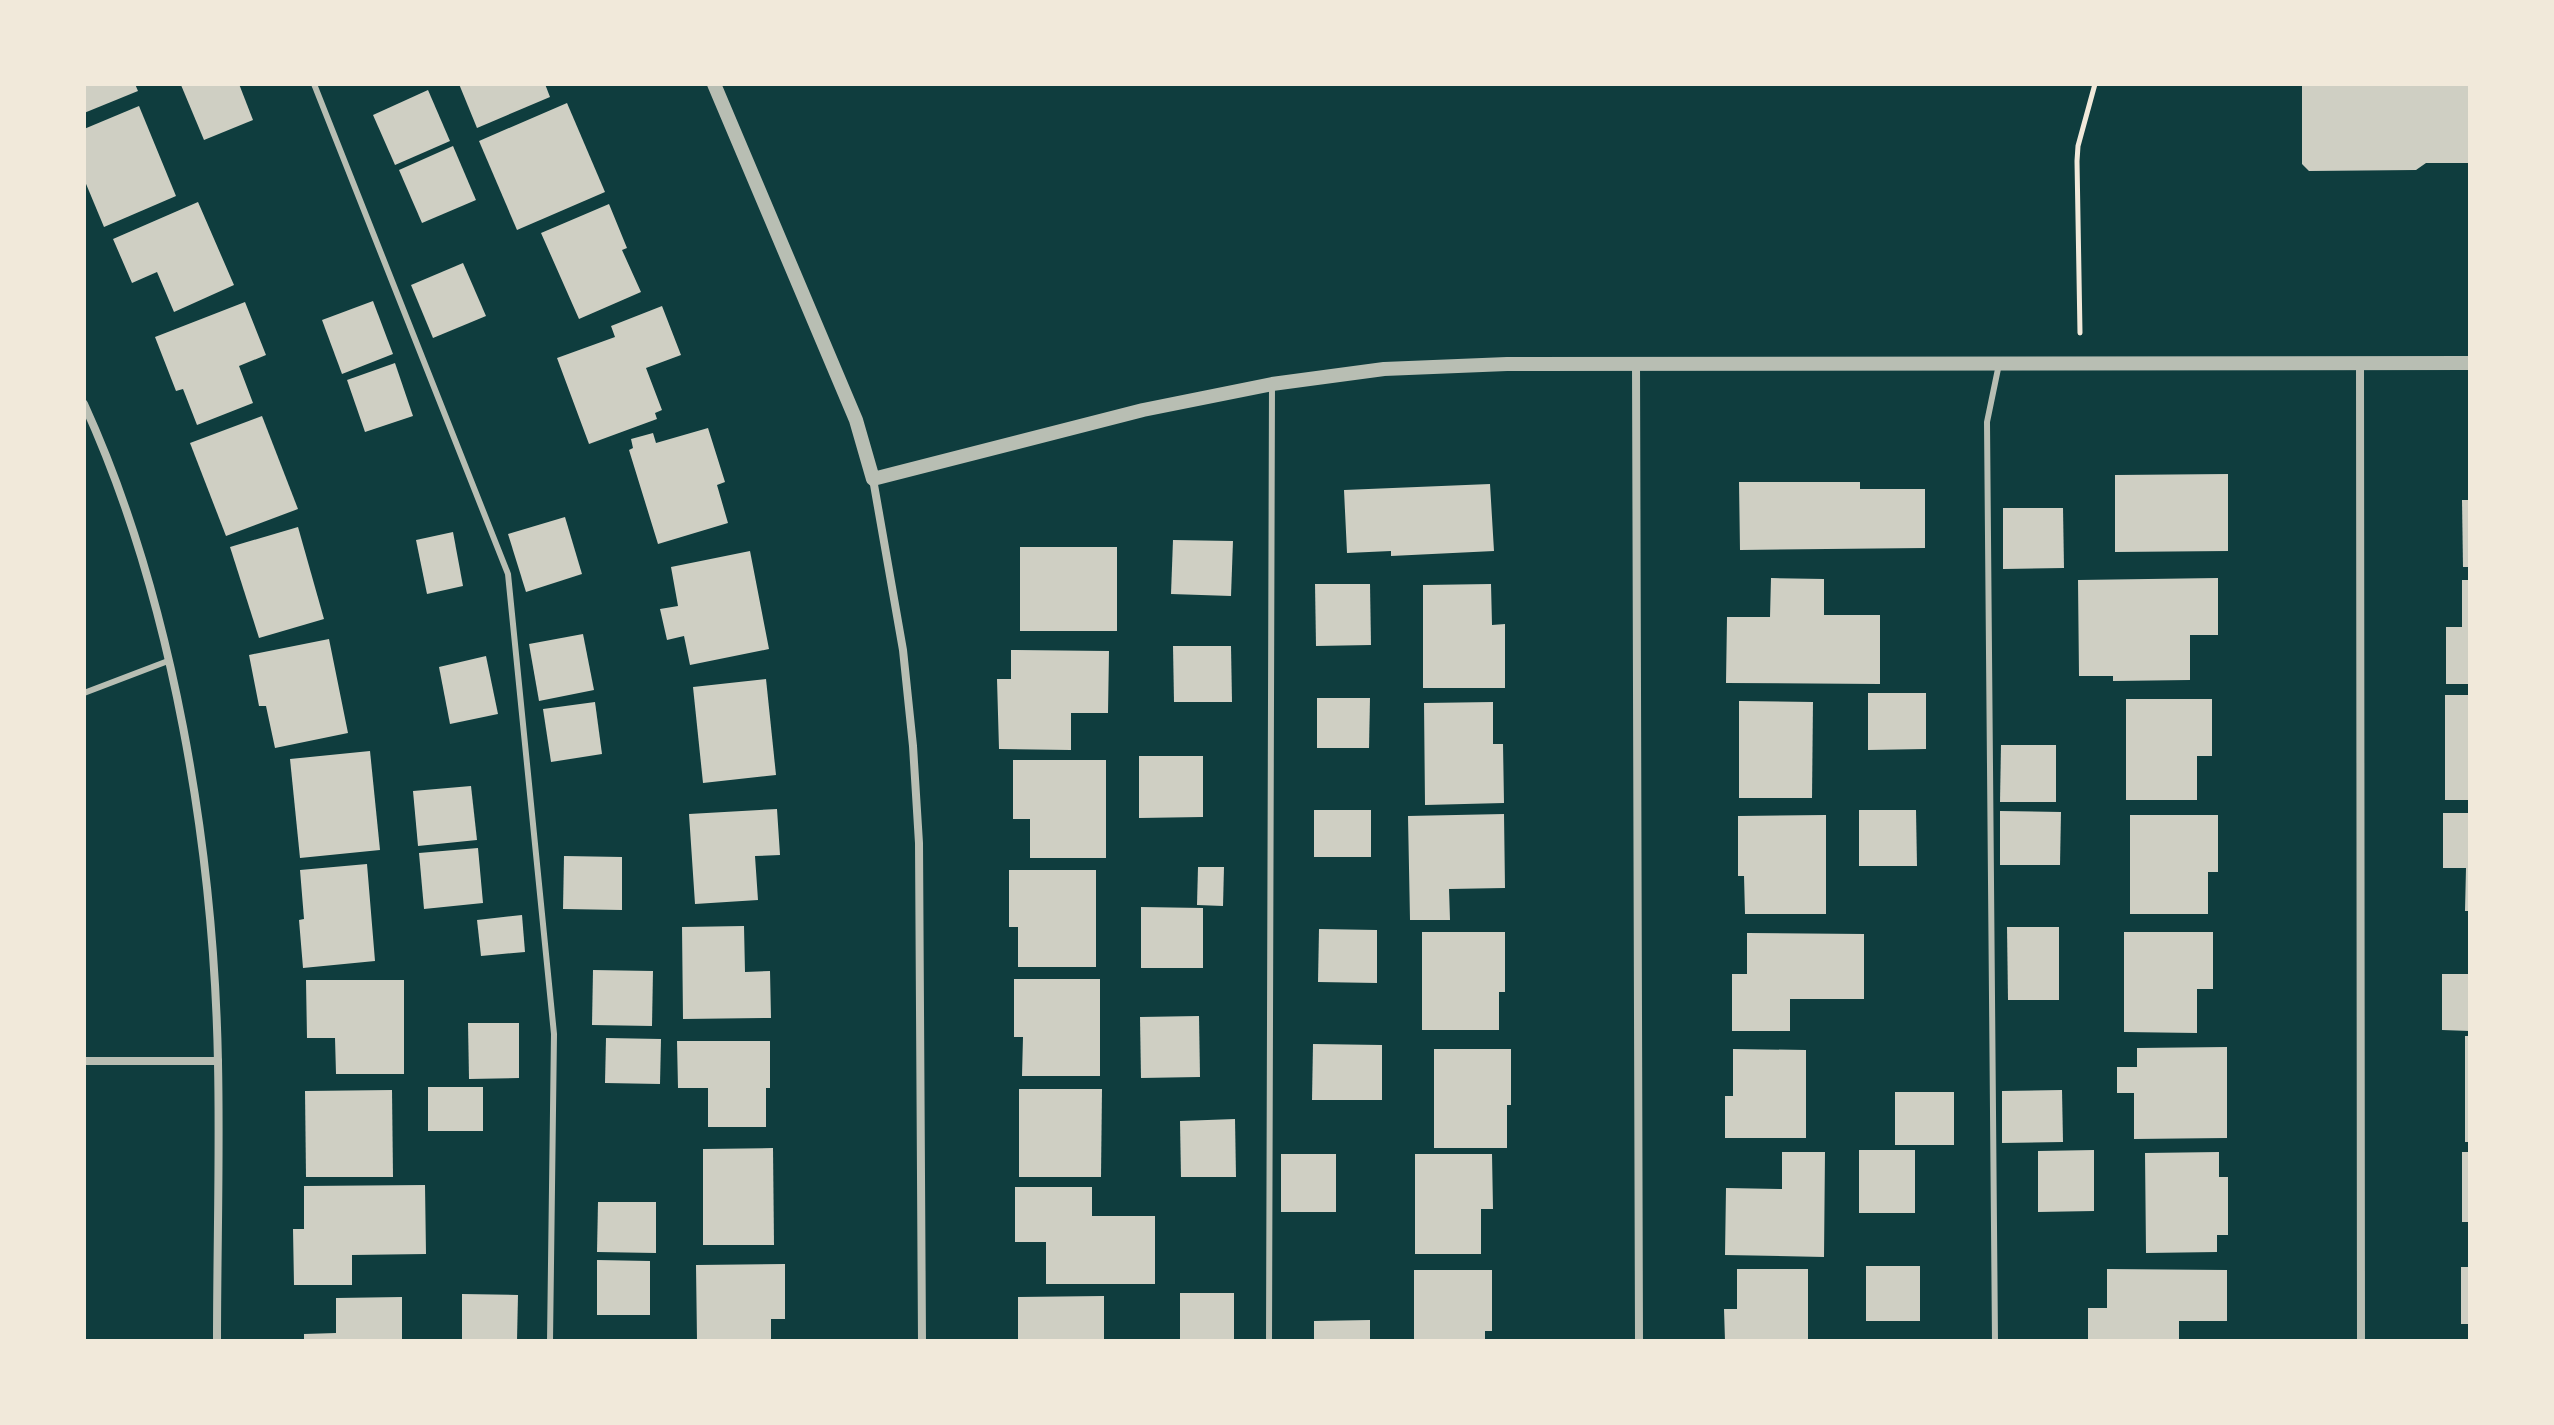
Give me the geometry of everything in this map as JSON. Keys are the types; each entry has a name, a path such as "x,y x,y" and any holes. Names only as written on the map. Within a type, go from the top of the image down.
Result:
{"street":[{"path":"714,84 852,410 873,479 903,650 919,843 922,1341"},
{"path":"873,479 1143,410 1272,384 1384,369 1507,364 2470,363"},
{"path":"1636,364 1639,1341"},
{"path":"2360,364 2361,1341"},
{"path":"84,404 150,582 168,661 200,837 210,930 218,1061 217,1341"},
{"path":"84,1061 218,1061"}],"lane":[{"path":"314,84 508,574 554,1034 550,1341"},
{"path":"1995,1341 1987,422 1999,364"},
{"path":"1269,1341 1272,384"},
{"path":"84,693 168,661"}],"path":[{"path":"2080,363 2077,161 2078,146 2095,84"}],"building":[{"path":"84,84 135,84 138,91 84,113"},
{"path":"239,84 253,120 204,140 181,85"},
{"path":"459,84 545,84 550,97 477,128"},
{"path":"2302,84 2470,84 2470,163 2426,163 2416,170 2309,171 2302,164"},
{"path":"428,90 450,141 395,165 373,115"},
{"path":"567,103 605,192 517,230 479,141"},
{"path":"139,106 176,196 104,227 84,179 84,129"},
{"path":"453,146 476,200 422,223 399,170"},
{"path":"198,202 234,285 174,312 157,272 132,283 113,239"},
{"path":"609,204 627,248 622,250 641,292 579,319 541,233"},
{"path":"463,263 486,316 433,338 411,285"},
{"path":"373,301 393,354 342,374 322,320"},
{"path":"245,302 266,355 239,366 253,403 197,425 183,389 176,391 155,337"},
{"path":"662,306 681,355 646,368 662,410 655,413 657,419 589,444 557,358 615,337 611,326"},
{"path":"395,363 413,416 365,432 347,380"},
{"path":"262,416 298,509 226,536 190,443"},
{"path":"708,428 725,482 717,485 728,523 658,544 629,450 633,448 631,439 653,433 656,443"},
{"path":"2228,474 2228,551 2115,552 2115,475"},
{"path":"1739,482 1860,482 1860,489 1925,489 1925,548 1740,550"},
{"path":"1490,484 1494,551 1391,556 1391,551 1347,553 1344,490"},
{"path":"2462,500 2470,500 2470,567 2463,567"},
{"path":"2003,508 2063,508 2064,568 2003,569"},
{"path":"565,517 582,574 526,592 508,534"},
{"path":"298,527 324,619 259,638 230,547"},
{"path":"453,532 463,586 427,594 416,540"},
{"path":"1173,540 1233,541 1231,596 1171,594"},
{"path":"1020,547 1117,547 1117,631 1020,631"},
{"path":"750,551 769,649 690,665 684,636 667,640 660,609 678,606 671,567"},
{"path":"1771,578 1824,579 1824,615 1880,615 1880,684 1726,683 1727,617 1770,617"},
{"path":"2218,578 2218,635 2190,635 2190,680 2113,681 2113,676 2079,676 2078,580"},
{"path":"2462,580 2470,580 2470,684 2446,684 2446,627 2462,627"},
{"path":"1315,584 1370,584 1371,645 1316,646"},
{"path":"1491,584 1492,625 1505,624 1505,688 1423,688 1423,585"},
{"path":"583,634 594,690 539,701 529,644"},
{"path":"329,639 348,733 275,748 266,706 259,706 249,655"},
{"path":"1173,646 1231,646 1232,702 1174,702"},
{"path":"1011,650 1109,651 1108,713 1071,713 1071,750 999,749 997,679 1011,679"},
{"path":"486,656 498,714 450,724 439,667"},
{"path":"766,679 776,775 703,783 693,687"},
{"path":"1868,693 1926,693 1926,749 1868,750"},
{"path":"2445,695 2470,695 2470,800 2445,800"},
{"path":"1317,698 1370,698 1369,748 1317,748"},
{"path":"2126,699 2212,699 2212,756 2197,756 2197,800 2126,800"},
{"path":"1739,701 1813,702 1812,798 1739,798"},
{"path":"595,702 602,754 551,762 543,709"},
{"path":"1493,702 1493,744 1503,744 1504,803 1425,805 1424,703"},
{"path":"2001,745 2056,745 2056,802 2000,802"},
{"path":"370,751 380,850 300,858 290,759"},
{"path":"1139,756 1203,756 1203,817 1139,818"},
{"path":"1013,760 1106,760 1106,858 1030,858 1030,819 1013,819"},
{"path":"471,786 477,840 418,846 413,791"},
{"path":"777,809 780,855 755,856 758,900 695,904 689,814"},
{"path":"1314,810 1371,810 1371,857 1314,857"},
{"path":"1859,810 1916,810 1917,866 1859,866"},
{"path":"2000,811 2061,812 2060,865 2000,865"},
{"path":"2443,813 2470,813 2470,911 2465,911 2466,868 2443,868"},
{"path":"1504,814 1505,888 1449,889 1450,920 1410,920 1408,816"},
{"path":"1826,815 1826,914 1745,914 1744,876 1738,876 1738,816"},
{"path":"2130,815 2218,815 2218,872 2208,872 2208,914 2130,914"},
{"path":"478,848 483,903 424,909 419,853"},
{"path":"564,856 622,857 622,910 563,909"},
{"path":"367,864 375,961 303,968 299,920 304,919 300,870"},
{"path":"1198,867 1224,867 1223,906 1197,905"},
{"path":"1009,870 1096,870 1096,967 1018,967 1018,927 1009,927"},
{"path":"1141,907 1203,908 1203,968 1141,968"},
{"path":"522,915 525,952 481,956 477,920"},
{"path":"744,926 745,972 770,971 771,1018 683,1019 682,927"},
{"path":"2007,927 2059,927 2059,1000 2008,1000"},
{"path":"1319,929 1377,930 1377,983 1318,982"},
{"path":"1422,932 1505,932 1505,992 1499,992 1499,1030 1422,1030"},
{"path":"2124,932 2213,932 2213,989 2197,989 2197,1033 2124,1032"},
{"path":"1747,933 1864,934 1864,999 1790,999 1790,1031 1732,1031 1732,974 1747,974"},
{"path":"593,970 653,971 652,1026 592,1025"},
{"path":"2442,974 2470,974 2470,1031 2442,1030"},
{"path":"1014,979 1100,979 1100,1076 1022,1076 1023,1037 1014,1037"},
{"path":"306,980 404,980 404,1074 336,1074 335,1038 307,1038"},
{"path":"1199,1016 1200,1077 1141,1078 1140,1017"},
{"path":"468,1023 519,1023 519,1078 469,1079"},
{"path":"2465,1036 2470,1036 2470,1142 2465,1142"},
{"path":"606,1038 661,1039 660,1084 605,1083"},
{"path":"677,1041 770,1041 766,1127 708,1127 708,1088 678,1088"},
{"path":"1313,1044 1382,1045 1382,1100 1312,1100"},
{"path":"2227,1047 2227,1138 2134,1139 2134,1093 2117,1093 2117,1067 2137,1067 2137,1048"},
{"path":"1434,1049 1511,1049 1507,1148 1434,1148"},
{"path":"1733,1049 1806,1050 1806,1138 1725,1138 1725,1096 1733,1096"},
{"path":"428,1087 483,1087 483,1131 428,1131"},
{"path":"1019,1089 1102,1089 1101,1177 1019,1177"},
{"path":"392,1090 393,1177 306,1177 305,1091"},
{"path":"2062,1090 2063,1142 2002,1143 2002,1091"},
{"path":"1895,1092 1954,1092 1954,1145 1895,1145"},
{"path":"1235,1119 1236,1177 1181,1177 1180,1121"},
{"path":"773,1148 774,1245 703,1245 703,1149"},
{"path":"1859,1150 1915,1150 1915,1213 1859,1213"},
{"path":"2094,1150 2094,1211 2038,1212 2038,1151"},
{"path":"1782,1152 1825,1152 1824,1257 1725,1255 1726,1188 1782,1189"},
{"path":"2219,1152 2219,1177 2228,1177 2228,1235 2217,1235 2217,1252 2146,1253 2145,1153"},
{"path":"2462,1152 2470,1152 2470,1222 2462,1222"},
{"path":"1281,1154 1336,1154 1336,1212 1281,1212"},
{"path":"1415,1154 1492,1154 1493,1209 1481,1209 1481,1254 1415,1254"},
{"path":"425,1185 426,1254 352,1255 352,1285 294,1285 293,1229 304,1229 304,1186"},
{"path":"1015,1187 1092,1187 1092,1216 1155,1216 1155,1284 1046,1284 1046,1242 1015,1242"},
{"path":"598,1202 656,1202 656,1253 597,1252"},
{"path":"597,1260 650,1261 650,1315 597,1315"},
{"path":"785,1264 785,1319 771,1319 771,1341 697,1341 696,1265"},
{"path":"1866,1266 1920,1266 1920,1321 1866,1321"},
{"path":"2461,1267 2470,1267 2470,1324 2461,1324"},
{"path":"1737,1269 1808,1269 1808,1341 1725,1341 1724,1309 1737,1309"},
{"path":"2107,1269 2227,1270 2227,1321 2179,1321 2179,1341 2088,1341 2088,1308 2107,1308"},
{"path":"1414,1270 1492,1270 1492,1331 1485,1331 1485,1341 1414,1341"},
{"path":"1180,1293 1234,1293 1234,1341 1180,1341"},
{"path":"462,1294 518,1295 517,1341 462,1341"},
{"path":"1104,1296 1104,1341 1018,1341 1018,1297"},
{"path":"402,1297 402,1341 304,1341 304,1334 336,1333 336,1298"},
{"path":"1370,1320 1370,1341 1314,1341 1314,1321"}]}
